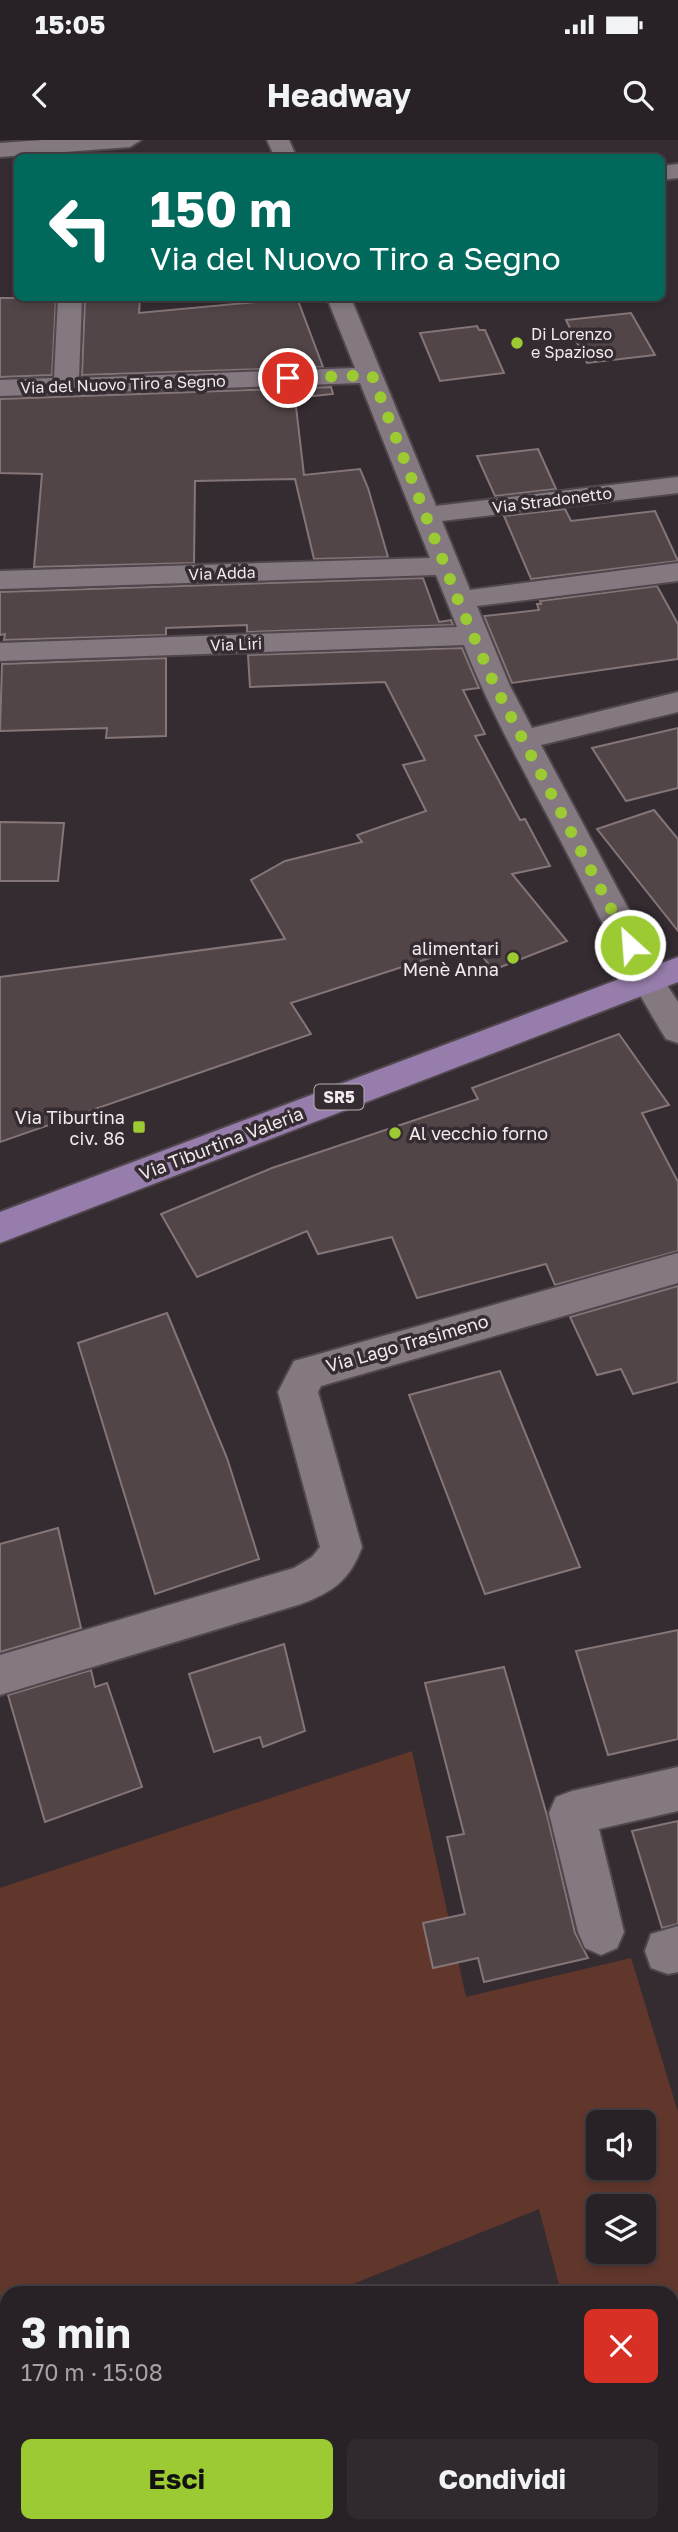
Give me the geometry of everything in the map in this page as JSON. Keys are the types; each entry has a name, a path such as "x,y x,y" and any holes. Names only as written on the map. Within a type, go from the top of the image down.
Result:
{"main road":[{"name":"Via Tiburtina Valeria","path":"0,1228 662,975"}],"street":[{"path":"0,150 130,140"},
{"path":"66,386 70,301"},
{"path":"340,301 372,375 472,636 522,740 622,927 662,975 678,1030"},
{"name":"Via del Nuovo Tiro a Segno","path":"0,388 372,375"},
{"name":"Via Stradonetto","path":"426,515 678,485"},
{"name":"Via Adda","path":"0,580 444,566"},
{"path":"458,600 678,572"},
{"name":"Via Liri","path":"0,652 472,636"},
{"path":"522,740 678,702"},
{"name":"Via Lago Trasimeno","path":"0,1675 288,1589 325,1575 336,1562 341,1547 298,1392 308,1373 678,1268"},
{"path":"601,1932 572,1813 678,1788"}],"shaded area":[{"path":"412,1751 466,1997 631,1958 678,2112 678,2286 559,2286 539,2209 348,2286 0,2286 0,1888"}],"building":[{"path":"0,298 14,298 14,301 56,301 52,375 0,377"},
{"path":"85,301 140,301 139,313 265,301 298,301 323,367 82,375"},
{"path":"631,313 655,355 587,363 566,320"},
{"path":"477,326 479,330 485,330 504,373 440,381 420,333"},
{"path":"331,387 333,394 295,398 304,475 360,469 388,557 314,559 295,479 195,481 194,563 34,567 42,474 0,473 0,399"},
{"path":"538,449 556,489 495,496 477,456"},
{"path":"565,509 571,521 655,511 678,561 531,579 504,516"},
{"path":"423,578 439,622 451,620 453,625 247,632 247,625 166,628 166,635 4,640 5,634 0,635 0,592"},
{"path":"657,586 678,624 678,659 512,683 484,616 539,610 537,604 541,604 540,601"},
{"path":"462,648 479,688 463,690 485,734 475,736 520,820 525,819 550,866 512,874 567,941 493,970 473,944 291,1003 311,1034 0,1142 0,977 285,939 251,880 285,861 362,842 357,835 426,811 403,765 425,760 385,682 250,687 248,655"},
{"path":"166,658 166,736 106,738 107,728 0,731 2,664"},
{"path":"678,728 678,788 626,801 592,748"},
{"path":"654,810 678,839 678,931 597,829"},
{"path":"0,822 64,823 58,881 0,881"},
{"path":"619,1034 669,1105 642,1113 678,1182 678,1251 555,1285 546,1264 417,1298 392,1237 318,1254 307,1231 197,1277 161,1214 272,1168 478,1099 472,1088"},
{"path":"678,1286 678,1382 633,1394 621,1369 597,1375 570,1317"},
{"path":"167,1313 227,1458 259,1559 155,1594 78,1343"},
{"path":"500,1371 580,1567 485,1594 409,1395"},
{"path":"58,1528 81,1628 0,1652 0,1544"},
{"path":"678,1630 678,1739 608,1755 576,1651"},
{"path":"284,1644 305,1731 263,1747 260,1737 214,1752 189,1674"},
{"path":"504,1667 548,1819 575,1933 588,1958 484,1982 478,1958 433,1968 423,1923 465,1914 447,1837 464,1834 425,1683"},
{"path":"91,1670 95,1687 107,1683 142,1787 45,1822 8,1695"},
{"path":"678,1821 678,1924 662,1928 632,1831"}],"place":[{"name":"Di Lorenzo e Spazioso","path":"517,343"},
{"name":"alimentari Menè Anna","path":"513,958"},
{"name":"Via Tiburtina civ. 86","path":"139,1127"},
{"name":"Al vecchio forno","path":"395,1133"}],"route":[{"path":"288,378 372,375 444,566 495,686 630,945"}]}
